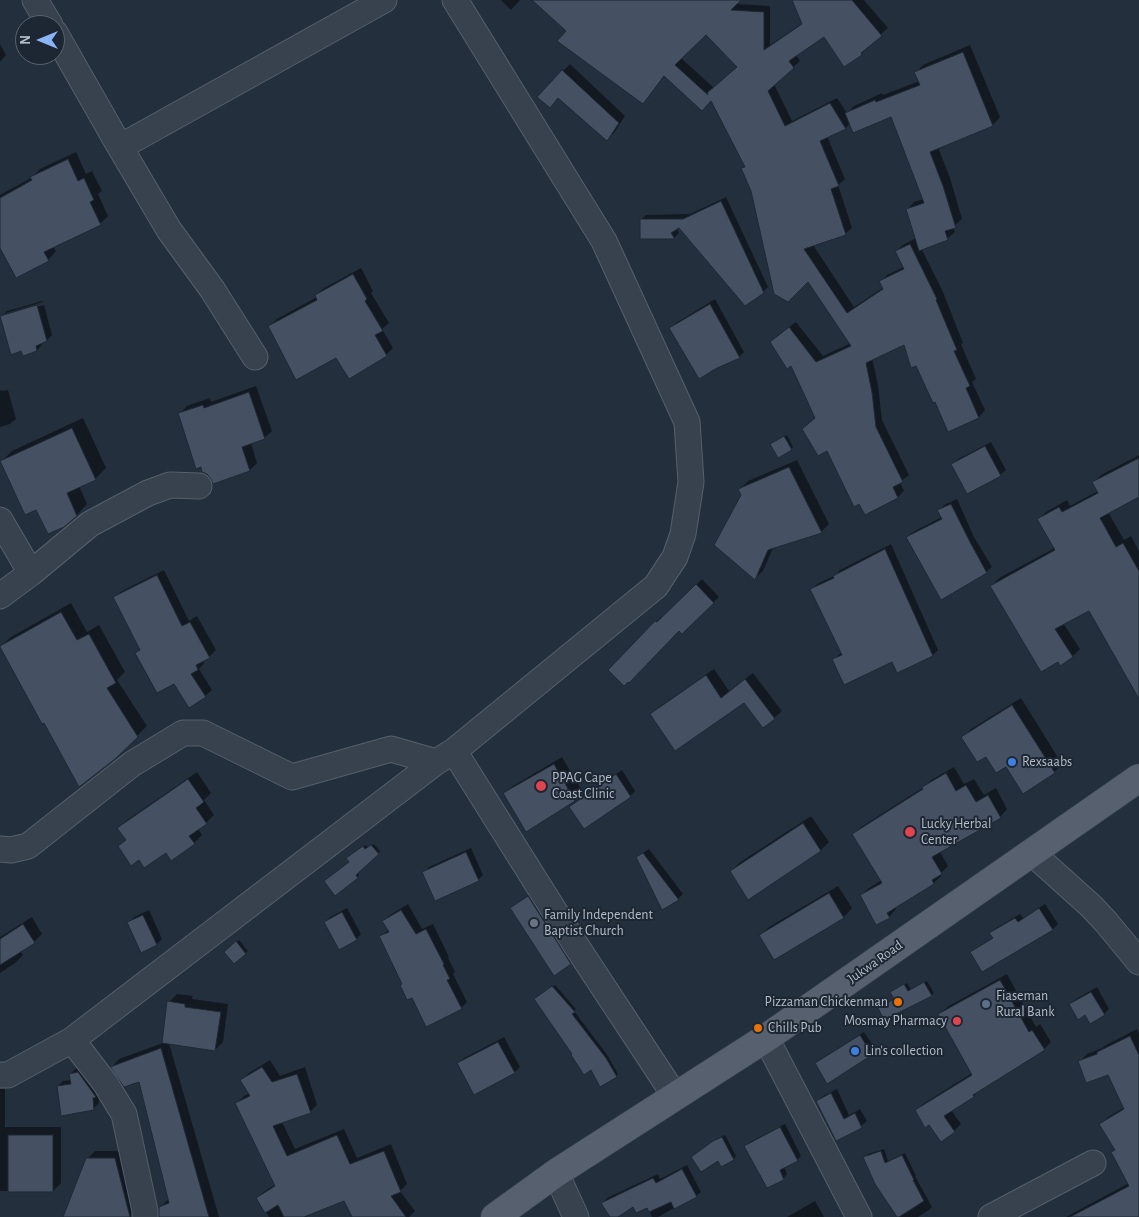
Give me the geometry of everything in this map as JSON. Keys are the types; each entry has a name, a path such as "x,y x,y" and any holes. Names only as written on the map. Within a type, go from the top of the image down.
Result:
{"main road":[{"name":"Jukwa Road","path":"495,1217 556,1173 766,1038 1139,778"}],"street":[{"path":"36,0 44,15"},
{"path":"120,147 384,0"},
{"path":"0,1075 8,1075 72,1040 445,757 656,586 675,557 683,534 691,482 687,422 604,241 456,0"},
{"path":"65,51 169,230 212,289 255,358"},
{"path":"0,596 90,524 148,493 170,484 200,486"},
{"path":"0,520 31,573"},
{"path":"0,849 11,850 28,846 132,764 183,733 203,733 292,777 390,749 445,757 577,947 675,1096"},
{"path":"1032,853 1091,906 1139,962"},
{"path":"766,1038 859,1217"},
{"path":"72,1040 105,1083 124,1114 145,1217"},
{"path":"991,1217 1093,1163"},
{"path":"556,1173 576,1217"}],"building":[{"path":"532,0 741,0 731,10 764,12 764,50 802,24 792,0 852,0 882,36 861,53 862,55 844,67 824,37 789,61 794,68 768,91 785,126 830,103 846,129 820,141 839,186 831,189 846,235 804,249 847,313 883,289 879,281 904,269 895,251 910,244 937,299 957,350 954,351 970,386 966,388 979,418 948,432 916,366 911,368 904,345 866,363 876,427 903,482 893,487 898,498 865,515 859,504 854,507 827,451 818,456 802,429 815,418 791,366 787,369 770,342 789,327 816,362 851,346 808,282 788,302 774,294 751,191 741,168 745,167 711,101 702,111 664,76 643,104 557,41 566,31","holes":["706,35 737,67 707,93 708,95 675,65"]},
{"path":"963,52 993,126 930,152 956,228 945,231 948,240 919,251 906,209 924,203 891,117 853,133 845,113 875,100 876,102 920,85 914,72"},
{"path":"562,70 619,123 607,141 558,98 550,108 537,97"},
{"path":"68,159 78,181 84,178 94,200 90,202 101,225 44,252 49,261 16,278 0,248 0,198 32,180 30,177"},
{"path":"721,201 764,293 745,306 679,228 671,233 675,239 640,239 640,219 683,219"},
{"path":"353,274 367,299 365,301 383,331 375,335 387,356 349,379 336,358 296,380 268,326 317,300 315,295"},
{"path":"710,304 740,358 717,368 699,379 669,328"},
{"path":"37,305 47,341 36,346 37,351 23,356 21,351 11,355 0,316"},
{"path":"249,392 265,439 242,447 250,471 213,484 207,474 202,472 201,467 196,469 178,413 203,405 204,408"},
{"path":"72,428 96,480 67,493 77,516 64,527 48,534 36,510 25,515 0,461"},
{"path":"784,436 792,450 778,458 770,444"},
{"path":"985,446 1001,476 967,494 951,464"},
{"path":"1139,458 1139,497 1100,518 1116,547 1123,543 1139,571 1139,699 1089,611 1055,629 1073,657 1060,666 1058,662 1041,672 990,586 1055,550 1037,519 1059,507 1062,512 1098,493 1092,482"},
{"path":"789,467 822,533 768,550 755,580 714,545 741,495 738,489"},
{"path":"951,504 987,573 941,600 906,537 942,519 937,510"},
{"path":"885,549 933,656 897,673 892,662 844,685 832,659 842,655 810,589 834,578 833,576"},
{"path":"157,575 182,626 190,622 210,658 196,665 198,670 191,674 206,697 189,708 174,684 157,693 135,653 140,650 113,597"},
{"path":"696,584 714,603 682,634 679,631 624,686 608,670 655,621 657,622"},
{"path":"61,612 77,640 89,634 116,683 107,688 138,737 115,759 79,787 0,647"},
{"path":"706,675 721,698 745,679 775,719 763,728 744,703 675,751 650,714"},
{"path":"1012,705 1055,773 1023,794 1006,767 996,773 986,757 977,762 961,737"},
{"path":"554,764 575,801 526,832 503,793"},
{"path":"946,773 956,791 966,785 976,802 988,795 1001,818 932,857 942,874 932,880 934,884 887,913 890,918 876,925 860,895 882,883 852,834"},
{"path":"616,774 631,797 584,829 569,807"},
{"path":"188,779 204,802 196,808 207,824 189,836 195,844 171,861 166,853 144,868 139,860 131,866 118,846 126,840 117,828"},
{"path":"803,823 821,851 748,900 730,871"},
{"path":"371,845 379,854 356,875 358,878 335,896 324,881 349,862 346,858 363,846 365,849"},
{"path":"466,852 479,881 435,901 422,872"},
{"path":"643,853 679,900 662,910 636,857"},
{"path":"829,893 844,918 774,960 759,935"},
{"path":"528,896 571,964 554,976 510,908"},
{"path":"1039,908 1053,930 982,972 970,952 993,938 989,933 1015,918 1018,922"},
{"path":"401,910 416,934 426,929 444,964 450,979 447,980 462,1009 426,1027 412,998 407,1000 400,985 402,984 379,936 389,932 382,921"},
{"path":"342,912 357,940 339,950 324,922"},
{"path":"143,915 157,945 141,953 127,922"},
{"path":"23,924 35,943 0,965 0,939"},
{"path":"236,941 246,954 234,964 224,952"},
{"path":"1000,980 1029,1032 1032,1030 1045,1050 973,1095 974,1097 944,1116 955,1132 941,1142 929,1125 925,1128 915,1110 972,1075 938,1014"},
{"path":"924,982 932,996 884,1020 878,1008 894,999 890,992 904,984 908,991"},
{"path":"552,986 575,1012 572,1014 606,1058 617,1077 600,1087 591,1070 584,1075 572,1054 534,999"},
{"path":"1091,992 1105,1015 1090,1024 1085,1015 1078,1020 1069,1004"},
{"path":"167,1001 185,1004 185,1007 221,1012 215,1051 162,1043"},
{"path":"860,1035 872,1055 827,1084 815,1063"},
{"path":"1130,1036 1139,1055 1139,1217 1070,1217 1129,1186 1111,1152 1115,1150 1099,1124 1124,1109 1108,1075 1086,1083 1078,1061 1097,1054 1097,1052"},
{"path":"498,1042 515,1073 474,1095 457,1063"},
{"path":"161,1048 209,1217 159,1217 159,1207 169,1203 139,1082 124,1087 110,1067"},
{"path":"262,1067 272,1082 297,1074 311,1113 273,1126 287,1156 337,1135 350,1164 384,1151 401,1192 391,1196 406,1217 352,1217 344,1201 304,1217 284,1217 278,1205 265,1213 256,1198 275,1186 235,1103 250,1096 240,1080"},
{"path":"78,1072 96,1097 93,1098 94,1110 61,1116 57,1086 71,1084 69,1074"},
{"path":"831,1093 844,1119 855,1113 862,1128 836,1141 816,1101"},
{"path":"780,1127 798,1161 780,1170 784,1180 767,1188 744,1146"},
{"path":"8,1135 53,1135 53,1192 8,1192"},
{"path":"722,1137 734,1160 721,1167 718,1161 701,1172 691,1157 713,1141"},
{"path":"881,1151 885,1163 902,1155 924,1201 899,1217 897,1217 875,1184 863,1157"},
{"path":"86,1158 115,1158 130,1217 63,1217"},
{"path":"682,1169 697,1197 674,1209 671,1202 649,1212 647,1208 636,1213 633,1207 618,1217 610,1217 601,1203 653,1178 656,1183"}],"place":[{"name":"Rexsaabs","path":"1012,762"},
{"name":"PPAG Cape Coast Clinic","path":"541,786"},
{"name":"Lucky Herbal Center","path":"910,832"},
{"name":"Family Independent Baptist Church","path":"534,923"},
{"name":"Pizzaman Chickenman","path":"898,1002"},
{"name":"Fiaseman Rural Bank","path":"986,1004"},
{"name":"Mosmay Pharmacy","path":"957,1021"},
{"name":"Chills Pub","path":"758,1028"},
{"name":"Lin's collection","path":"855,1051"}]}
